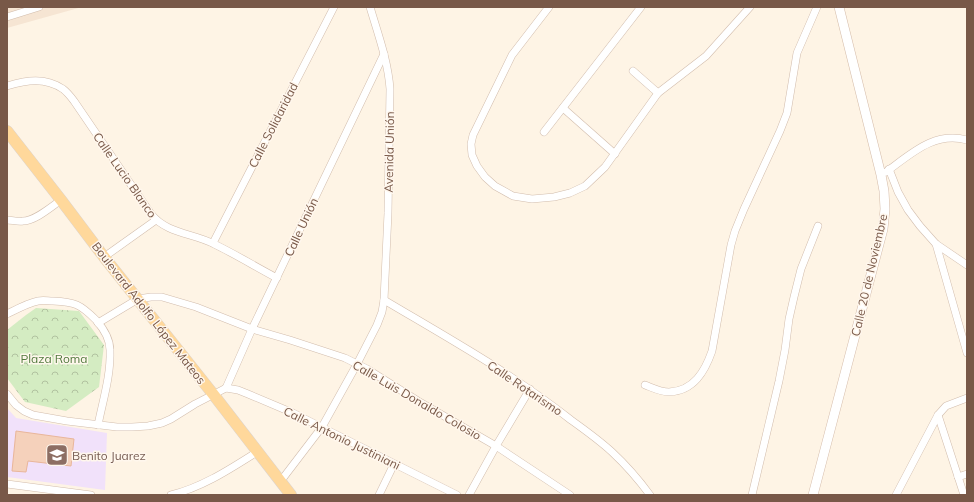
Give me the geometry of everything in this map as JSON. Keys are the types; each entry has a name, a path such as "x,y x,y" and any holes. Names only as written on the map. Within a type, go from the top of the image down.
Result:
{"main road":[{"name":"Boulevard Adolfo López Mateos","path":"7,132 62,200 104,257 213,394 290,495"}],"street":[{"path":"7,17 39,7"},
{"name":"Calle Solidaridad","path":"213,243 334,7"},
{"name":"Avenida Unión","path":"280,482 322,427 357,364 382,312 384,300 388,213 390,89 384,54 370,7"},
{"path":"549,7 512,55 473,135 471,144 472,155 477,166 485,177 495,186 513,196 532,199 554,197 570,193 585,186 605,167 658,93 706,56 750,7"},
{"path":"544,132 641,7"},
{"path":"645,385 670,392 682,389 692,384 700,376 707,365 713,343 735,231 780,132 787,113 797,53 817,7"},
{"name":"Calle 20 de Noviembre","path":"813,495 883,229 885,209 881,175 840,7"},
{"name":"Calle Unión","path":"226,388 252,329 384,54"},
{"path":"633,72 658,93"},
{"name":"Calle Lucio Blanco","path":"7,86 23,81 37,80 52,83 64,90 74,101 156,220 169,228 213,243 277,278"},
{"path":"563,108 615,154"},
{"path":"881,175 915,150 929,143 942,138 956,137 967,140"},
{"path":"889,169 898,192 908,210 920,226 936,244 967,265"},
{"path":"7,220 28,220 36,217 62,200"},
{"path":"104,257 156,220"},
{"path":"752,495 779,381 785,350 788,319 801,269 818,226"},
{"path":"936,244 967,353"},
{"name":"Calle Luis Donaldo Colosio","path":"138,299 162,297 173,300 196,307 252,329 320,349 368,368 418,401 496,446 570,495"},
{"path":"98,323 138,299"},
{"name":"Calle Rotarismo","path":"384,300 493,365 530,389 571,419 612,452 650,495"},
{"path":"7,314 37,301 70,302 83,308 98,323 109,341 110,348 107,383 98,425"},
{"path":"7,395 16,405 33,415 98,425 132,427 148,426 171,419 195,404 226,388"},
{"name":"Calle Antonio Justiniani","path":"226,388 238,390 293,413 457,495"},
{"path":"469,495 530,389"},
{"path":"896,495 938,415 946,406 967,398"},
{"path":"938,415 964,495"},
{"path":"171,495 180,493 213,479 257,452"},
{"path":"379,495 394,464"},
{"path":"958,477 967,474"},
{"path":"7,484 91,495"}],"shaded area":[{"path":"7,7 82,7 7,28"},
{"name":"Benito Juarez","path":"7,408 16,418 107,433 105,490 7,477"}],"green space":[{"name":"Plaza Roma","path":"36,308 79,311 104,345 99,387 66,411 25,402 7,378 7,330"}],"building":[{"path":"16,431 74,439 71,466 28,461 26,472 12,471"}],"place":[{"name":"Benito Juarez","path":"57,455"}]}
